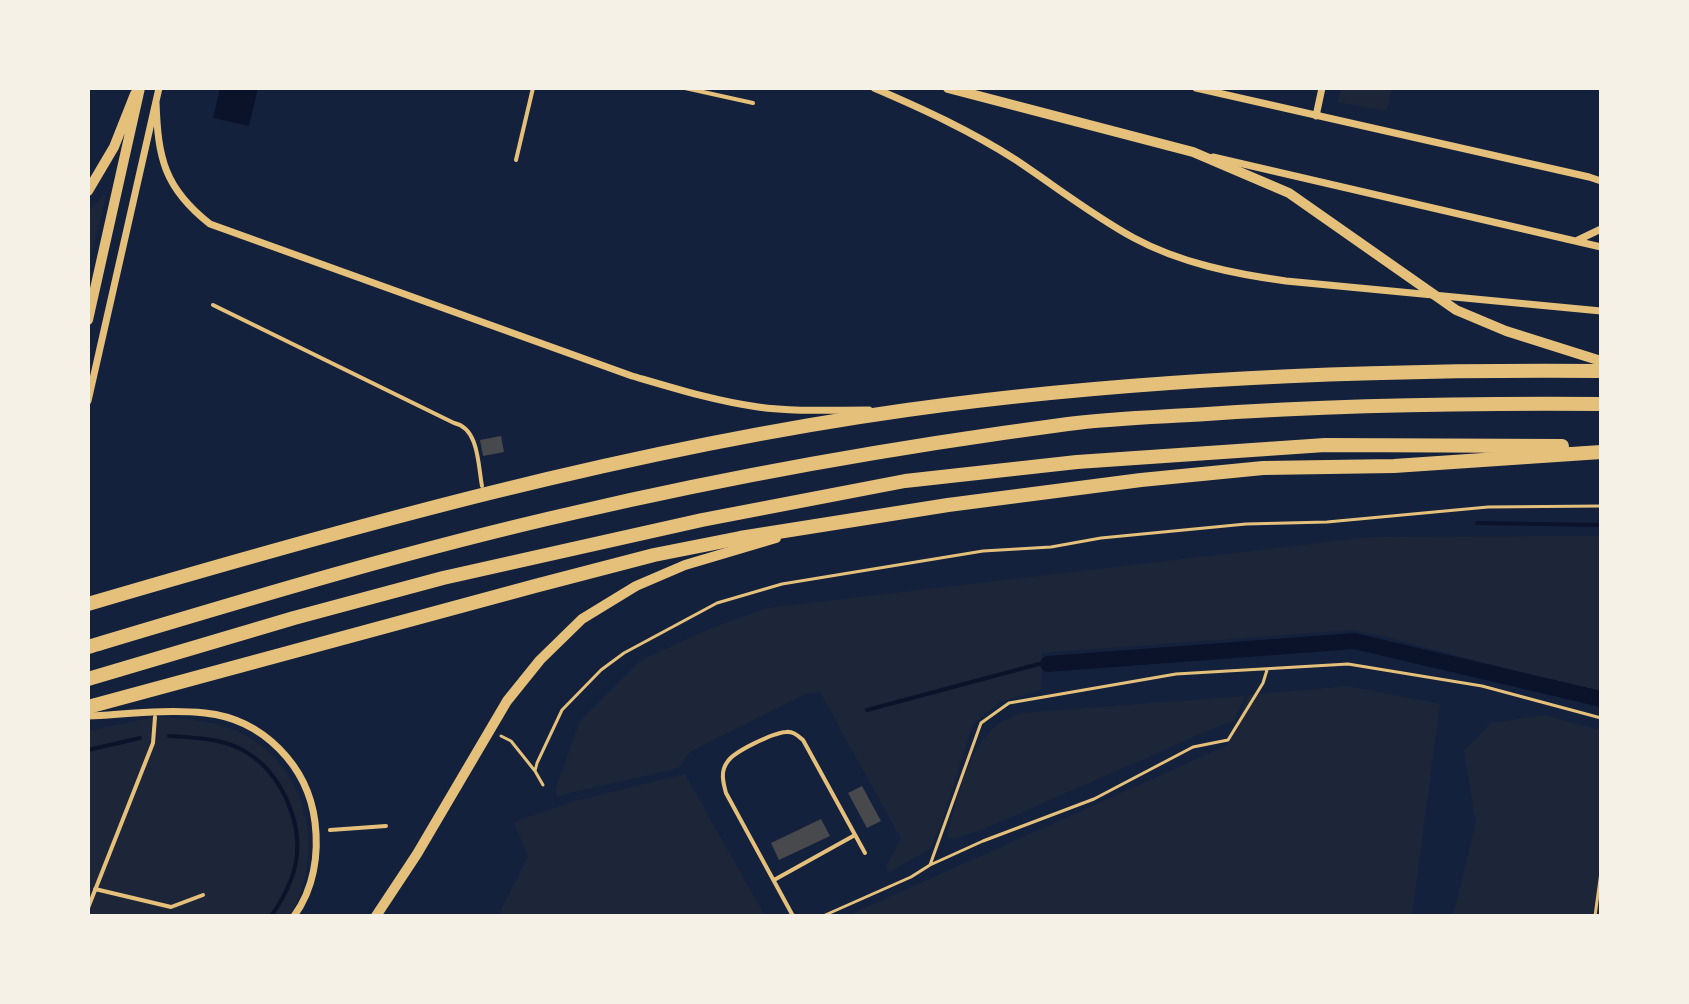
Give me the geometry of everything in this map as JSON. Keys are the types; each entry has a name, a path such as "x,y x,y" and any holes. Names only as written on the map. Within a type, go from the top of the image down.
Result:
{"highway":[{"path":"88,604 344,531 577,471 907,410 1068,391 1220,379 1429,370 1601,371"},
{"path":"88,647 279,590 569,513 696,485 900,449 1072,423 1305,407 1426,403 1601,404"},
{"path":"88,679 294,618 488,567 686,523 905,481 1077,462 1325,445 1601,450"},
{"path":"88,707 654,555 822,525 1036,493 1248,470 1394,466 1601,450"}],"main road":[{"path":"88,191 114,147 139,88"},
{"path":"88,320 139,88"},
{"path":"948,88 1193,152 1289,193 1456,310 1518,335 1601,361"},
{"path":"376,916 417,854 507,701 540,660 582,619 636,586 685,565 822,525"}],"street":[{"path":"88,401 159,88"},
{"path":"874,88 969,133 1136,239 1189,260 1242,275 1286,281 1601,311"},
{"path":"1196,88 1601,181"},
{"path":"1316,116 1322,88"},
{"path":"156,102 158,145 169,177 192,210 210,224 632,376 684,391 757,407 791,410 907,410"},
{"path":"1193,152 1601,247"},
{"path":"1575,241 1601,229"},
{"path":"88,716 209,713 251,728 294,763 307,788 315,818 317,847 312,880 294,916"}],"lane":[{"path":"516,160 533,88"},
{"path":"685,88 753,103"},
{"path":"213,305 454,423 464,425 471,432 482,486"},
{"path":"88,908 153,743 155,717"},
{"path":"793,916 722,782 727,762 744,749 776,735 787,731 795,733 803,740 865,853"},
{"path":"330,830 386,826"},
{"path":"774,880 855,835"},
{"path":"95,889 171,907 203,895"}],"path":[{"path":"535,771 562,710 601,670 717,603 782,584 983,551 1051,547 1101,538 1246,524 1327,522 1488,507 1601,506"},
{"path":"930,865 981,723 1009,703 1176,674 1348,664 1482,686 1601,718"},
{"path":"823,916 983,841 1094,799 1193,747 1228,740 1263,683 1268,668"},
{"path":"501,736 511,741 527,758 543,785"},
{"path":"1595,916 1601,872"}],"shaded area":[{"path":"220,88 258,88 249,126 213,118"},
{"path":"1341,88 1392,88 1387,111 1338,102"},
{"path":"106,196 88,268 88,212"},
{"path":"1601,536 1601,693 1352,630 1042,653 1041,690 1000,702 973,724 930,849 893,870 888,871 886,866 901,839 820,692 806,694 691,751 678,768 557,796 556,788 580,721 640,661 704,631 767,608 1370,537"},
{"path":"1348,686 1440,704 1412,916 847,916 1228,745 1249,695"},
{"path":"1245,696 1234,722 986,828 948,838 956,802 971,760 987,735 1005,720 1021,713"},
{"path":"1543,715 1601,730 1601,916 1453,916 1476,823 1464,751 1491,723"},
{"path":"155,717 201,721 235,730 267,750 284,769 297,792 309,842 301,893 289,916 88,916 88,731"},
{"path":"685,774 765,916 498,916 528,857 514,822 575,801"}],"building":[{"path":"501,436 504,452 483,456 480,440"},
{"path":"862,786 881,821 867,828 848,793"},
{"path":"821,819 830,836 779,860 771,843"}],"waterway":[{"path":"1477,523 1601,525"},
{"path":"1048,664 1354,641 1601,699"},
{"path":"867,710 1048,664"},
{"path":"169,736 212,740 243,750 262,765 280,787 292,813 297,854 288,886 271,916"},
{"path":"88,750 140,738"}]}
